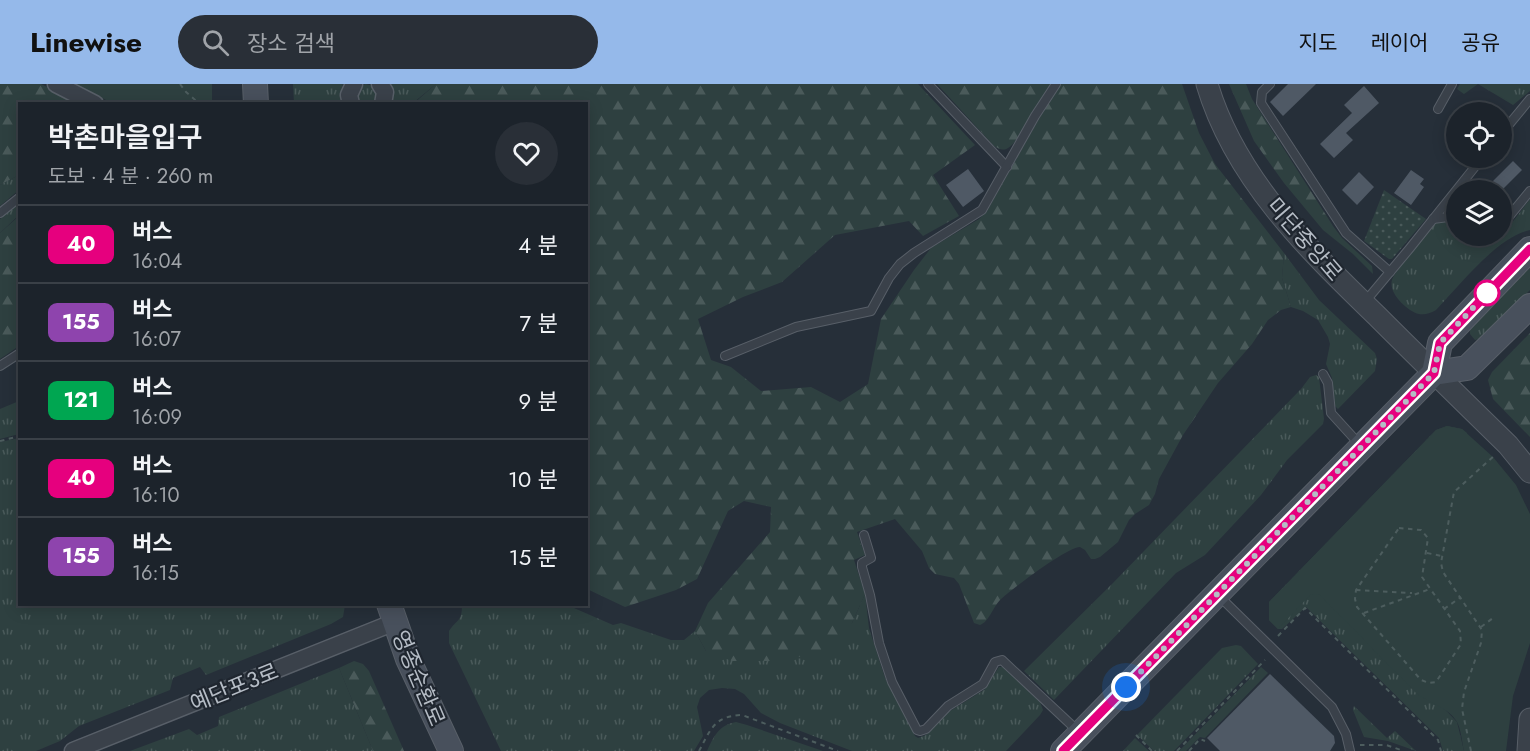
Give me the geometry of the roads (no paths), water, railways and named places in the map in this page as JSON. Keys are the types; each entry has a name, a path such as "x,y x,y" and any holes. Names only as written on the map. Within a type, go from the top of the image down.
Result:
{"main road":[{"path":"255,84 256,102"},
{"path":"1063,751 1434,373 1440,343 1530,249"},
{"path":"1434,373 1467,368 1530,306"},
{"name":"영종순환로","path":"392,613 408,659 451,751"}],"street":[{"path":"56,84 91,102"},
{"path":"351,102 349,95 354,84"},
{"name":"미단중앙로","path":"1208,84 1229,140 1251,176 1300,237 1508,445 1530,472"},
{"name":"예단포3로","path":"73,751 392,613"},
{"path":"1528,751 1530,719"}],"lane":[{"path":"928,84 1007,167"},
{"path":"724,357 796,327 871,311 889,278 900,264 982,210 1035,116 1056,84"},
{"path":"1270,84 1262,92 1261,103 1346,233 1390,272"},
{"path":"1438,109 1452,84"},
{"path":"1512,122 1530,99"},
{"path":"1364,303 1474,168"},
{"path":"1512,213 1530,191"},
{"path":"0,213 18,199"},
{"path":"1433,219 1446,217"},
{"path":"0,366 18,354"},
{"path":"1323,374 1328,383 1331,413 1361,447"},
{"path":"864,535 871,558 862,563 861,567 870,595 879,643 892,682 917,730 927,729 948,706 983,684 995,662 1002,660 1080,733"},
{"path":"1217,594 1332,707 1347,734 1350,751"}]}
